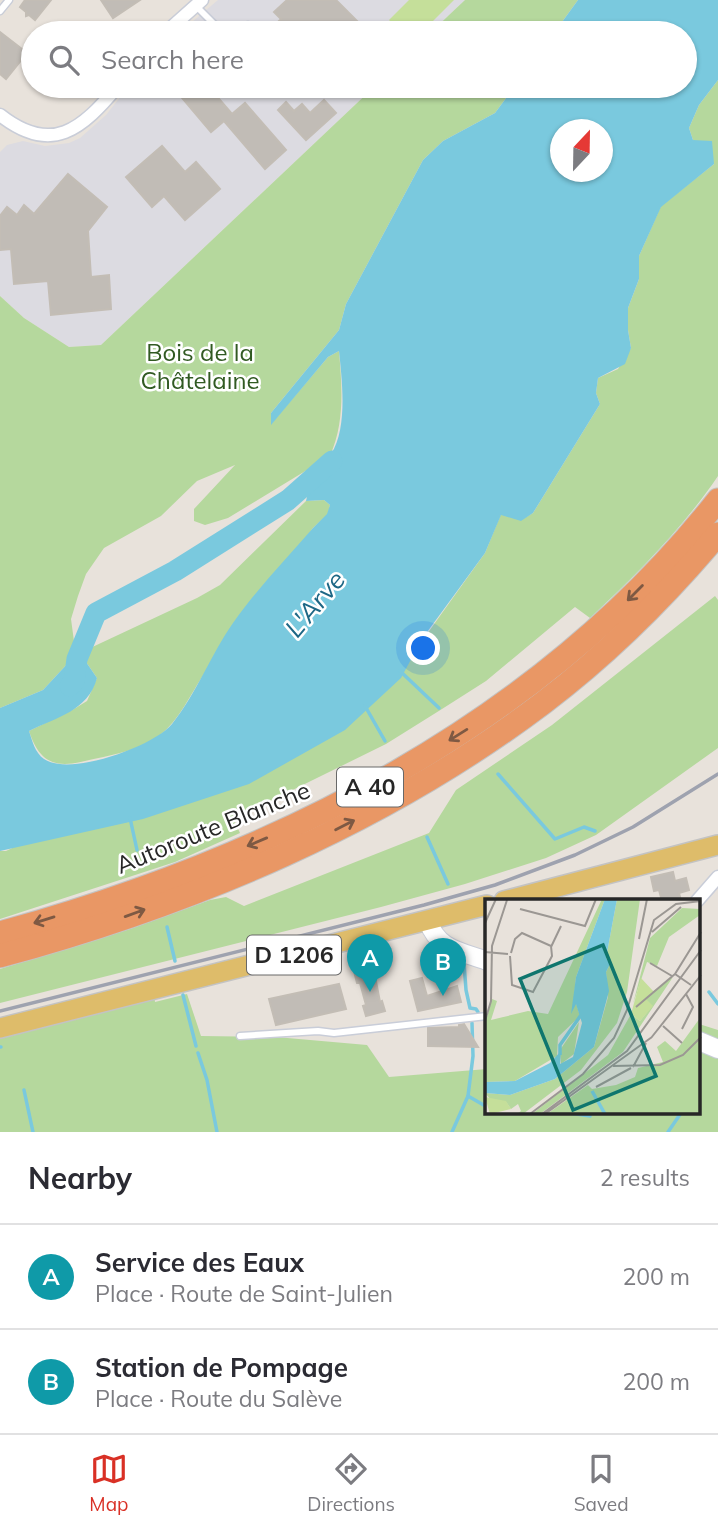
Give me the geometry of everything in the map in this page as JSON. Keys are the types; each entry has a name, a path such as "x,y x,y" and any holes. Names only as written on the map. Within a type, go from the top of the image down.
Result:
{"highway":[{"name":"Autoroute Blanche","path":"0,933 118,896 234,852 318,814 413,763 507,702 587,638 654,574 718,500"},
{"name":"Autoroute Blanche","path":"0,956 124,917 238,874 328,834 423,783 518,721 583,671 642,616 713,541"}],"main road":[{"path":"512,899 718,845"},
{"path":"653,863 718,856"},
{"name":"D 1206","path":"0,1028 485,906"}],"street":[{"path":"179,21 199,3"},
{"path":"0,116 18,128 35,134 62,134 89,119 107,98"},
{"path":"699,899 718,877"},
{"path":"428,921 433,935 442,943 485,960"},
{"path":"700,1041 718,1049"}],"lane":[{"path":"0,11 9,0"},
{"path":"199,3 213,21"},
{"path":"240,1036 318,1031 334,1033 485,1016"}],"shaded area":[{"path":"218,0 465,0 443,21 193,21"},
{"path":"119,98 362,98 101,345 69,347 24,318 0,296 0,152 7,145 23,141 45,146 69,143 80,138 106,115"}],"green space":[{"path":"409,0 454,0 433,21 389,20"},
{"path":"465,0 578,0 563,21 443,21"},
{"path":"718,80 718,476 674,533 590,618 575,607 486,681 386,744 233,818 240,833 175,862 0,919 0,851 6,851 412,655 485,553 501,514 521,520 533,513 600,404 596,393 598,378 618,369 631,348 628,308 639,279 639,256 661,206 714,164 693,140 689,128 699,105"},
{"name":"Bois de la Châtelaine","path":"362,98 506,98 495,113 443,141 423,160 346,304 339,330 271,413 271,424 328,357 339,351 340,417 330,456 228,518 205,525 194,521 194,509 235,465 197,481 161,516 104,548 86,574 78,596 71,619 75,649 69,662 43,690 0,708 0,296 24,318 69,347 101,345"},
{"path":"324,500 330,505 328,514 313,528 258,601 167,729 153,740 114,755 64,764 43,756 29,731 87,701 97,678 84,659 86,650 220,585 306,501"},
{"path":"715,596 718,600 718,748 596,835 546,858 465,884 0,1003 0,969 130,929 210,900 226,897 244,906 429,833 456,790 552,725"},
{"path":"187,994 201,1036 276,1037 367,1045 389,1077 485,1069 485,1114 700,1114 700,1024 718,1030 718,1132 0,1132 0,1035 154,995 155,1002"}],"water":[{"path":"578,0 718,0 718,80 699,105 689,128 693,140 712,141 714,164 661,207 639,256 639,279 628,308 631,348 625,364 598,378 596,393 600,404 533,513 521,521 501,515 485,553 422,639 401,678 345,730 249,784 143,819 0,851 0,708 43,690 69,662 84,659 97,678 87,698 70,712 29,731 34,746 44,759 56,764 91,762 130,749 162,733 189,700 242,610 327,514 330,505 324,500 306,501 314,467 331,454 340,431 342,404 339,351 328,357 271,425 271,413 339,330 346,304 423,160 443,141 495,113 506,98 697,98 697,21 563,21"}],"building":[{"path":"25,0 51,0 35,20 29,15 26,16 26,12 20,7"},
{"path":"101,0 140,0 113,18"},
{"path":"287,0 336,0 357,21 279,21 281,19 274,12"},
{"path":"0,32 21,48 21,60 6,79 0,74"},
{"path":"182,98 218,98 232,114 245,103 286,150 265,169 224,121 211,132"},
{"path":"324,100 336,113 306,140 278,110 286,102 294,111 302,104 310,113"},
{"path":"162,146 185,172 196,162 220,189 185,220 164,196 152,207 126,177"},
{"path":"68,174 107,207 88,231 91,277 109,275 111,309 51,315 48,281 14,284 11,249 0,250 0,216 7,207 17,215 24,205 34,214"},
{"path":"673,872 675,881 686,878 689,890 679,893 680,899 661,899 659,890 654,891 651,877"},
{"path":"373,966 380,1002 382,1001 385,1011 366,1016 363,1006 366,1005 354,971"},
{"path":"422,978 427,996 457,986 461,1002 418,1011 410,981"},
{"path":"339,984 346,1009 276,1025 269,999"},
{"path":"464,1024 478,1047 428,1046 428,1028 459,1027"}],"waterway":[{"name":"L'Arve","path":"70,686 74,681 77,659 96,613 175,571 288,500 332,461"},
{"path":"400,671 439,708"},
{"path":"365,706 385,741"},
{"path":"498,774 555,839 584,827 595,831"},
{"path":"130,818 137,850"},
{"path":"427,837 448,884"},
{"path":"167,927 175,961"},
{"path":"464,963 470,1008 478,1012"},
{"path":"709,992 718,1004"},
{"path":"183,995 196,1046"},
{"path":"452,1132 468,1096 473,1056 472,1023"},
{"path":"198,1053 207,1080 217,1132"},
{"path":"24,1090 33,1132"},
{"path":"468,1096 485,1106"},
{"path":"577,1114 590,1116"},
{"path":"668,1132 680,1114"}],"railway":[{"path":"0,1011 495,885 575,855 633,827 718,774"}],"place":[{"name":"Service des Eaux","path":"370,992"},
{"name":"Station de Pompage","path":"443,996"}]}
